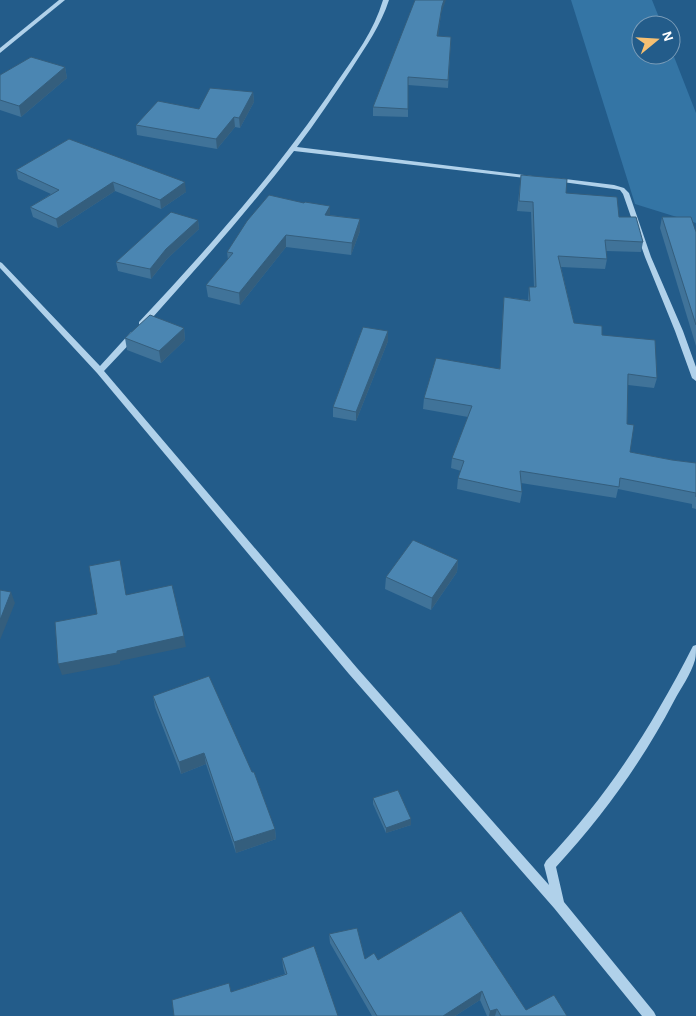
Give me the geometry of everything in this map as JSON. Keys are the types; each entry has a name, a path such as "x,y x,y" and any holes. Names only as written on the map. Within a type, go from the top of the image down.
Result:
{"street":[{"path":"0,51 62,0"},
{"path":"100,371 199,262 294,149 368,41 381,16 386,0"},
{"path":"294,149 542,179"},
{"path":"552,180 614,187 622,189 626,193 648,257 679,331 696,378"},
{"path":"0,264 100,371 391,716 558,904 650,1016"},
{"path":"558,904 550,865 570,844 612,792 670,701 696,649"}],"shaded area":[{"path":"571,0 652,0 658,15 631,15 631,65 677,65 696,113 696,223 635,204"}],"building":[{"path":"415,0 444,0 437,36 451,37 448,80 408,77 408,109 373,107"},
{"path":"31,57 65,67 19,106 0,100 0,75"},
{"path":"210,88 253,92 239,118 234,117 216,139 136,125 158,101 199,109"},
{"path":"69,139 185,182 160,200 113,182 56,219 30,207 59,190 16,170"},
{"path":"521,175 567,179 566,193 617,197 619,217 636,217 643,242 605,240 607,259 558,256 574,323 602,326 602,335 655,340 657,378 628,374 627,424 634,425 630,452 696,463 696,493 620,478 619,487 520,471 522,492 458,478 464,461 452,458 472,406 424,398 436,358 500,369 504,297 530,301 529,287 536,287 533,202 519,201"},
{"path":"269,195 304,203 330,206 325,215 360,219 352,243 286,235 239,293 206,285 233,253 227,252 247,221"},
{"path":"171,212 198,220 166,249 150,269 116,262"},
{"path":"662,217 691,217 696,232 696,325"},
{"path":"150,315 184,328 159,351 125,338"},
{"path":"363,327 388,331 356,412 333,407"},
{"path":"413,540 458,560 432,598 386,577"},
{"path":"120,560 126,595 172,585 184,636 117,651 117,653 58,664 55,622 97,614 89,566"},
{"path":"0,590 11,592 0,620"},
{"path":"209,676 252,772 254,772 275,829 234,842 204,753 179,762 153,696"},
{"path":"398,790 411,819 386,828 373,798"},
{"path":"461,911 526,1010 554,995 567,1016 501,1016 497,1009 490,1011 482,991 443,1016 377,1016 329,934 357,928 365,959 374,953 378,960"},
{"path":"314,946 338,1016 174,1016 172,1000 229,983 231,992 287,974 282,958"}]}
